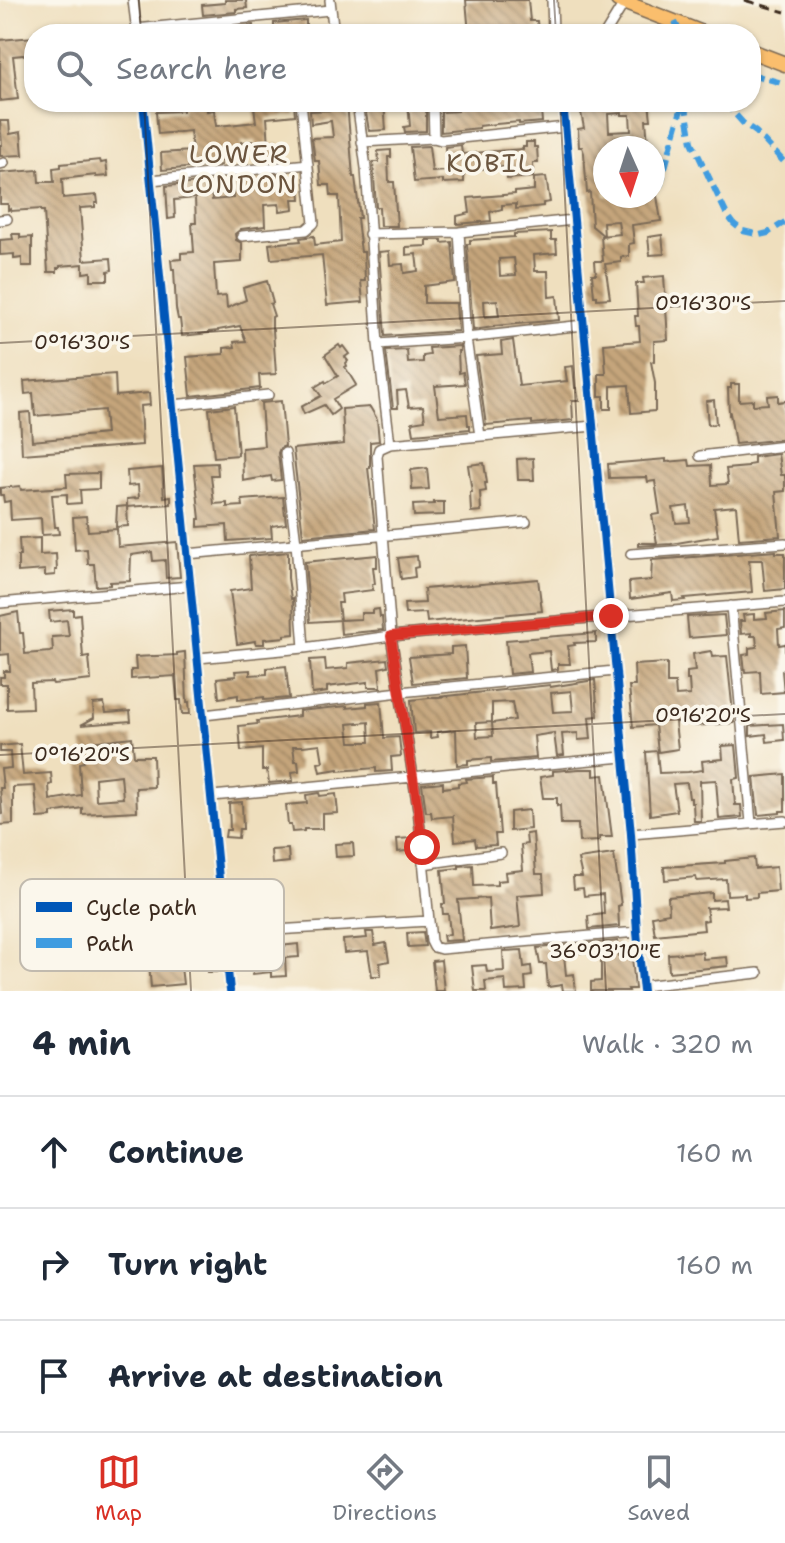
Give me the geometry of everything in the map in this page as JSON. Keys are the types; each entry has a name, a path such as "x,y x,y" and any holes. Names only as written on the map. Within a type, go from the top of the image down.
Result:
{"main road":[{"path":"621,1 680,24"},
{"path":"761,55 785,64"}],"street":[{"path":"133,0 135,24"},
{"path":"552,0 553,24"},
{"path":"610,24 621,1"},
{"path":"193,24 330,5"},
{"path":"144,112 220,879"},
{"path":"242,236 311,227 314,217 302,112"},
{"path":"358,112 366,168 378,344 390,444"},
{"path":"433,112 434,138"},
{"path":"564,112 631,834 642,988 758,973"},
{"path":"362,142 441,140 566,127"},
{"path":"151,180 308,164"},
{"path":"369,234 459,232 574,220"},
{"path":"459,232 466,338 480,436"},
{"path":"378,344 584,325"},
{"path":"173,405 268,395"},
{"path":"594,426 390,444 379,449 377,456 391,636 418,809 434,947 441,949 637,932"},
{"path":"700,456 785,446"},
{"path":"285,453 304,648"},
{"path":"187,554 526,522"},
{"path":"631,554 785,543"},
{"path":"0,603 190,586"},
{"path":"198,658 391,636 785,602"},
{"path":"731,606 751,823"},
{"path":"204,715 615,671"},
{"path":"212,796 623,757"},
{"path":"631,834 785,821"},
{"path":"423,864 501,853"},
{"path":"284,930 429,921"},
{"path":"228,971 230,991"}],"building":[{"path":"225,0 246,0 247,8 203,15 202,5 225,3"},
{"path":"466,0 528,0 530,21 537,21 537,24 468,24"},
{"path":"306,20 306,24 274,23"},
{"path":"24,38 24,55 13,56 18,99 0,101 0,40"},
{"path":"156,112 214,112 216,126 256,122 255,112 295,112 295,115 267,118 269,145 280,144 280,158 260,159 255,141 241,142 242,150 225,152 226,160 221,161 221,165 162,170 161,153 192,151 190,131 158,134"},
{"path":"310,112 348,112 360,218 357,218 359,236 361,252 364,252 365,281 361,281 363,302 327,305 322,255 271,259 269,244 301,241 300,238 314,236 315,245 341,242 339,196 331,196 330,185 321,185 319,161 315,161 312,138 333,137 331,121 311,124"},
{"path":"366,112 385,112 386,130 369,131"},
{"path":"409,112 426,112 426,131 405,132 404,127 410,126"},
{"path":"441,112 541,112 542,122 496,124 441,132"},
{"path":"581,112 650,112 651,120 646,120 647,136 593,136 593,208 659,208 661,221 632,225 634,243 629,244 629,256 621,257 621,262 605,264 610,298 597,299 594,296 592,274 596,274 595,261 603,261 601,236 604,236 592,226 584,153 579,147 578,129 584,128","holes":["608,114 630,115 631,131 609,132","618,221 620,234 604,236 603,222"]},
{"path":"0,121 9,121 10,134 21,132 23,155 0,156"},
{"path":"526,142 534,142 534,147 537,147 538,163 533,163 533,177 507,179 506,167 464,170 464,182 414,182 410,147 429,146 432,172 447,171 445,147 461,145 462,154 523,149"},
{"path":"391,150 391,157 388,157 389,182 394,182 397,226 380,226 373,162 379,162 378,151"},
{"path":"100,160 101,163 106,162 108,176 62,179 63,198 97,195 95,207 80,208 84,260 111,258 112,270 108,271 108,280 91,280 91,272 83,273 83,264 60,266 57,272 48,272 44,211 11,211 8,204 0,204 0,173 38,170 39,182 54,182 53,168 61,167 61,164"},
{"path":"287,174 288,188 300,187 301,199 293,199 294,209 280,211 279,204 264,205 265,226 241,229 235,234 236,240 242,243 242,262 214,264 216,297 226,296 227,308 246,300 243,288 267,281 273,303 270,304 274,316 272,330 276,374 259,375 260,388 191,396 187,357 224,354 224,348 235,347 234,342 246,341 240,326 182,336 171,260 181,259 181,253 194,252 192,223 196,223 195,198 174,200 175,218 168,219 166,186 210,182 212,200 233,198 232,179 270,179 269,175"},
{"path":"546,177 550,202 543,203 543,206 516,209 516,204 502,205 502,209 490,212 491,221 457,224 457,216 470,213 468,198 534,190 534,178"},
{"path":"551,232 551,240 556,240 557,253 534,255 535,271 548,271 549,297 557,296 559,320 473,330 467,244 470,240 514,237 514,234","holes":["514,258 516,275 500,276 499,259","497,300 499,316 485,317 484,301"]},
{"path":"12,234 20,234 20,238 32,237 32,266 22,266 22,258 14,259 14,254 0,255 0,240 13,239"},
{"path":"662,235 664,254 650,255 648,237"},
{"path":"427,240 452,242 455,282 424,286 424,303 456,303 458,331 385,336 379,252 389,251 390,265 403,264 404,273 418,271 416,254 406,255 406,247 427,246"},
{"path":"664,276 668,340 654,341 654,361 651,362 655,411 631,413 629,385 611,386 611,409 604,409 604,396 599,396 599,374 606,374 604,344 640,341 635,316 638,316 636,283 644,283 643,278"},
{"path":"513,340 519,386 567,381 565,367 573,366 579,401 572,401 573,420 486,425 476,356 502,354 501,342"},
{"path":"339,345 349,354 345,357 348,361 345,367 356,385 333,399 339,409 331,415 324,405 304,414 301,407 321,396 315,387 338,376 325,355"},
{"path":"460,346 459,373 463,372 465,384 435,386 439,416 467,414 470,429 414,434 412,422 425,420 423,406 409,407 406,390 397,391 398,408 393,408 386,351 407,350 408,363 423,362 423,356 430,355 429,348"},
{"path":"115,374 116,396 149,393 150,405 140,406 142,445 22,454 20,413 30,412 32,441 106,434 104,410 35,416 33,393 25,394 24,381"},
{"path":"731,384 739,384 739,401 753,400 753,405 768,404 767,396 778,395 778,402 785,401 785,439 735,444 729,414 728,388"},
{"path":"714,400 716,424 708,425 706,401"},
{"path":"281,401 285,446 278,453 281,480 272,481 271,476 243,481 242,448 264,446 261,403"},
{"path":"234,406 238,455 214,457 209,409"},
{"path":"370,407 377,419 379,441 370,442 368,468 375,529 303,536 293,449 344,444 342,409"},
{"path":"778,454 781,475 785,475 785,491 776,492 780,536 739,539 736,506 714,508 718,536 638,546 638,543 657,543 652,515 660,514 655,481 648,482 647,477 609,478 608,464 689,460 690,466 711,465 712,485 728,484 726,469 748,467 754,464 754,457","holes":["688,506 690,522 676,523 673,508"]},
{"path":"533,458 534,480 518,480 517,459"},
{"path":"217,463 218,475 211,475 214,504 243,506 242,500 283,497 286,524 271,526 272,538 228,541 227,525 198,527 200,519 194,464"},
{"path":"484,463 487,483 486,491 480,492 481,511 471,512 468,465"},
{"path":"162,468 164,497 171,496 171,504 127,507 128,526 116,527 117,507 127,506 127,499 139,498 138,485 128,486 127,471"},
{"path":"427,468 429,489 412,490 411,470"},
{"path":"99,473 99,489 80,490 81,503 67,504 67,494 52,495 55,527 58,527 59,534 42,535 41,518 11,520 10,501 4,502 3,495 0,495 0,488 67,487 66,474"},
{"path":"444,502 444,515 414,516 413,505"},
{"path":"86,516 88,531 117,529 118,547 177,542 180,577 166,578 165,560 153,561 152,552 131,555 130,581 96,586 94,564 88,564 87,549 75,550 73,517"},
{"path":"40,538 40,555 56,554 55,575 45,576 45,570 18,572 19,539"},
{"path":"776,551 785,553 785,589 765,591 762,560 749,560 752,592 673,601 672,593 630,599 629,582 651,580 652,560"},
{"path":"288,552 294,634 264,639 264,644 256,644 255,641 237,644 230,591 251,588 249,556"},
{"path":"377,555 377,567 373,567 373,590 341,594 342,603 338,603 340,620 310,622 305,562"},
{"path":"417,556 415,577 401,579 398,558"},
{"path":"538,579 542,611 427,622 426,613 405,614 404,604 425,603 424,589"},
{"path":"73,609 73,615 80,614 83,658 89,657 91,680 31,683 32,708 7,709 7,684 0,684 0,677 4,677 4,671 10,671 9,654 0,655 0,616 18,612 25,654 50,652 53,651 52,637 69,636 67,620 50,622 49,611"},
{"path":"379,609 383,630 341,634 340,620 361,619 361,613"},
{"path":"785,611 785,628 778,629 779,645 785,644 785,670 782,671 784,692 761,694 760,671 745,672 743,655 749,654 749,648 757,647 756,636 741,634 740,621 744,621 743,615 754,614 754,619 767,618 766,613"},
{"path":"724,615 726,635 689,638 687,617"},
{"path":"596,633 596,642 568,646 570,664 558,664 558,669 551,670 549,651 528,653 530,672 509,674 506,640"},
{"path":"465,646 467,678 413,683 409,657 451,654 451,647"},
{"path":"711,651 712,657 727,656 734,723 694,726 694,721 675,722 678,749 658,752 655,725 633,727 629,686 635,686 634,665 667,663 667,683 675,683 676,696 690,695 687,672 695,671 693,654"},
{"path":"185,652 190,714 182,714 175,676 131,679 131,670 136,670 135,657"},
{"path":"325,659 326,670 348,668 348,663 387,659 388,666 379,668 381,687 368,687 368,682 327,687 327,692 312,694 310,660"},
{"path":"286,666 289,698 238,700 238,695 219,698 217,678 236,676 235,671 250,670 250,675 267,674 267,668"},
{"path":"595,680 598,716 589,717 591,739 578,740 578,733 562,734 564,755 557,756 554,733 534,736 536,758 491,762 491,758 468,760 468,764 457,765 456,730 437,732 438,737 430,738 430,732 414,733 411,700","holes":["571,691 573,711 553,712 551,693","512,702 515,720 492,723 493,736 477,737 476,723 492,722 492,703"]},
{"path":"381,702 384,738 399,737 401,756 391,757 392,771 376,772 376,768 320,772 318,763 323,762 320,744 293,746 299,771 292,772 293,781 269,783 267,770 262,770 262,749 241,751 239,726 299,716 299,711 367,706 367,703","holes":["369,722 370,742 350,742 348,724"]},
{"path":"104,703 106,713 130,711 131,721 81,725 94,718 93,704"},
{"path":"783,724 784,740 767,742 766,734 750,736 750,726"},
{"path":"132,737 134,756 153,756 154,787 136,788 137,811 82,814 82,808 38,818 35,786 13,787 13,824 0,825 1,769 11,768 10,752 0,752 0,746 20,744 23,775 51,773 50,800 81,795 79,763 84,762 82,743","holes":["121,775 123,798 96,800 95,778"]},
{"path":"736,745 739,778 733,779 735,805 741,805 742,817 719,819 716,780 700,781 701,821 694,821 687,783 673,784 677,811 650,815 646,752 657,751 659,773 688,772 703,770 702,761 723,759 722,746"},
{"path":"594,769 594,776 604,775 612,837 579,842 578,824 561,824 557,798 543,798 540,777 553,775 553,771"},
{"path":"785,774 785,811 758,815 754,777"},
{"path":"493,777 500,834 495,834 496,845 476,846 475,839 455,841 453,816 432,818 431,812 426,812 422,784 443,782 443,788 458,786 458,783 467,782 466,779"},
{"path":"319,793 320,796 336,794 338,813 322,814 322,829 292,832 286,805 307,803 306,795"},
{"path":"242,802 243,829 239,829 238,838 225,837 226,830 230,830 229,803"},
{"path":"529,810 530,829 510,831 510,812"},
{"path":"533,833 536,874 543,874 544,893 517,895 520,927 490,931 488,898 458,900 462,940 444,941 443,935 450,934 448,914 443,914 442,870 473,865 474,886 497,885 497,881 506,880 505,872 523,870 521,845 527,844 526,834"},
{"path":"413,838 415,850 398,852 397,839"},
{"path":"353,843 354,856 336,857 335,844"},
{"path":"288,849 289,862 272,864 271,850"},
{"path":"614,854 621,905 618,906 619,926 589,929 588,916 604,914 603,894 584,896 583,888 574,889 573,877 582,877 578,859"},
{"path":"754,858 755,869 776,867 778,891 757,893 757,897 745,898 745,894 727,895 726,879 697,881 696,877 665,880 664,867"},
{"path":"712,893 712,900 725,899 726,907 706,908 708,920 703,921 704,930 655,935 652,916 669,913 668,897"},
{"path":"366,932 373,932 375,945 386,943 389,961 380,963 381,976 372,976 368,951 344,953 343,940 367,938"},
{"path":"423,932 425,946 408,947 407,933"},
{"path":"618,941 619,956 632,955 635,989 591,991 591,982 601,981 601,950 564,955 566,975 574,974 576,991 563,991 562,985 548,987 546,964 540,964 537,948"},
{"path":"298,944 299,957 285,958 286,976 271,977 271,972 253,974 253,971 284,971 284,946"},
{"path":"522,950 524,967 531,966 532,976 525,977 526,990 506,991 505,979 485,981 486,991 475,991 472,966 486,965 487,972 504,971 503,951"},
{"path":"702,952 703,959 727,957 728,966 669,972 668,954"},
{"path":"441,960 444,991 435,991 432,961"},
{"path":"150,971 181,971 183,984 151,987"}],"railway":[{"path":"744,0 785,12"}],"marked path":[{"path":"761,77 785,84"},
{"path":"665,168 680,112"},
{"path":"687,112 692,142 734,224 743,231 760,235 785,222"},
{"path":"733,112 785,163"}],"cycle path":[{"path":"144,112 219,879"},
{"path":"564,112 643,991"},
{"path":"228,971 230,991"}],"district":[{"name":"KOBIL","path":"490,163"},
{"name":"LOWER LONDON","path":"239,169"}],"route":[{"path":"422,847 391,636 611,616"}]}
